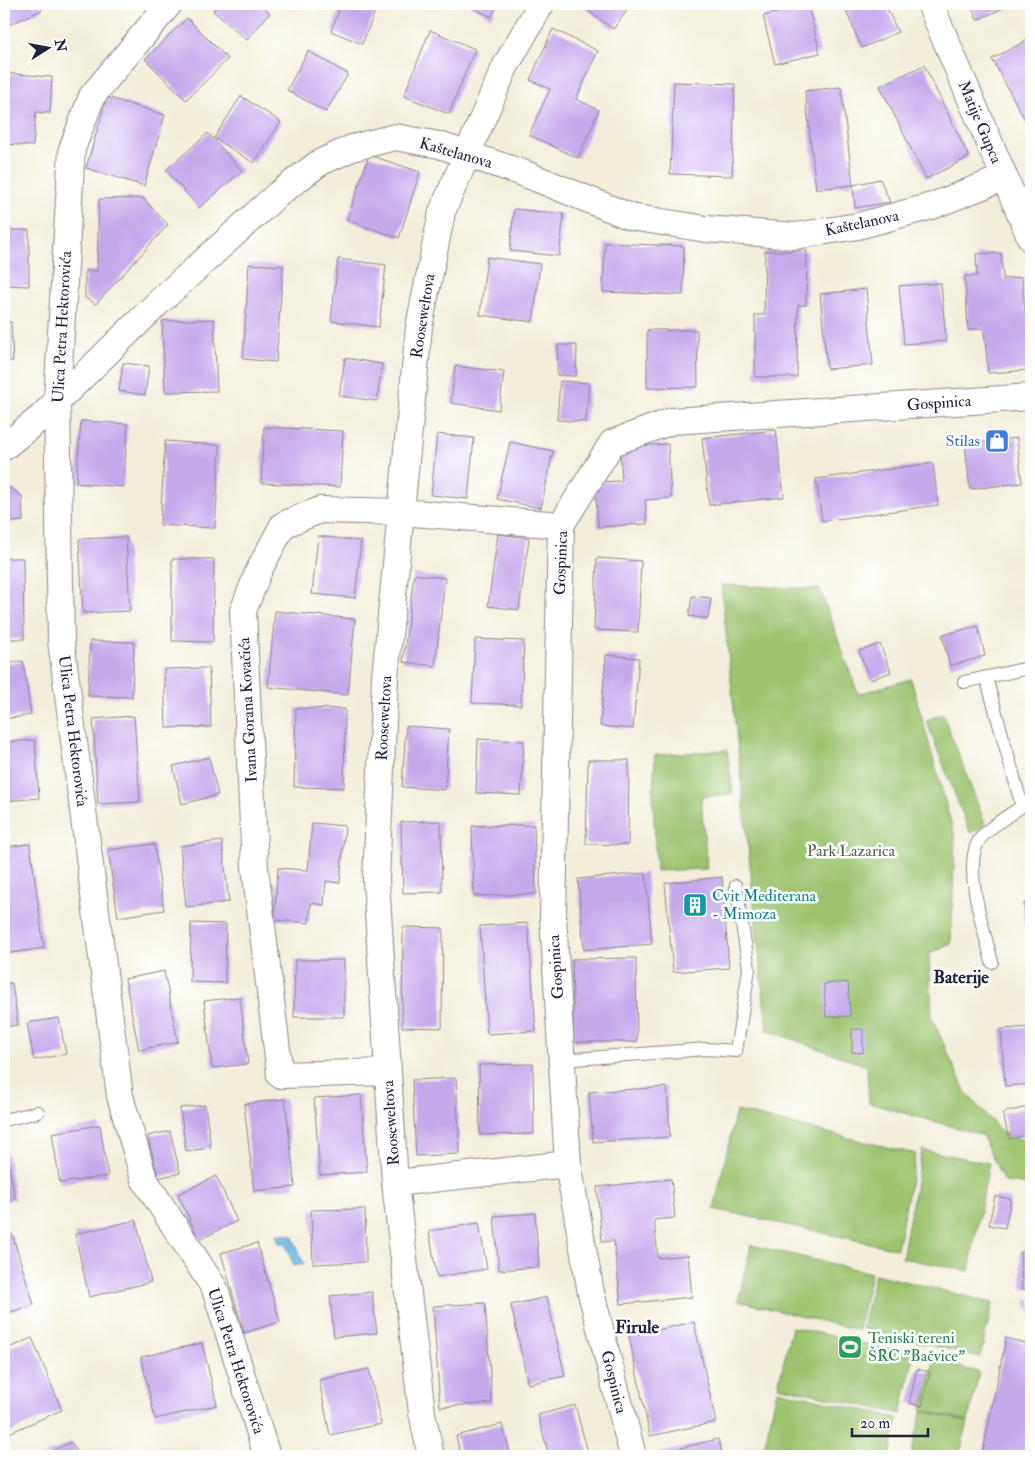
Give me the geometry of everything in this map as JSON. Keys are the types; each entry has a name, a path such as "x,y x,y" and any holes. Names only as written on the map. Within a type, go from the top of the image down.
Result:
{"street":[{"name":"Ulica Petra Hektorovića","path":"169,4 92,96 72,149 57,400 61,641 120,1096 144,1179 215,1289 267,1456"},
{"name":"Rooseweltova","path":"431,1456 422,1413 395,1182 376,880 385,677 419,327 442,212 505,67 541,4"},
{"name":"Matije Gupca","path":"930,4 1003,178 1031,239"},
{"name":"Kaštelanova","path":"4,447 40,418 158,302 278,195 320,163 352,148 395,137 439,145 467,153 631,217 706,229 795,236 858,226 932,206 1003,178"},
{"name":"Gospinica","path":"632,1452 591,1293 568,1164 553,918 561,524 612,443 672,421 1031,397"},
{"name":"Ivana Gorana Kovačića","path":"388,1072 280,1075 255,867 243,611 259,570 283,525 320,510 401,512 561,524"},
{"path":"395,1182 568,1164"}],"lane":[{"path":"964,682 1024,669 1031,670"},
{"path":"986,677 1022,806 996,824 978,842 972,863 977,898 992,962"},
{"path":"562,1060 706,1049 736,1051 749,968 736,886"},
{"path":"4,1120 38,1112"}],"green space":[{"name":"Park Lazarica","path":"721,585 820,589 858,694 911,679 955,837 951,944 929,954 932,1018 966,1093 1000,1130 1031,1144 1031,1185 1004,1182 982,1135 869,1103 867,1066 767,1030"},
{"path":"943,714 986,826 970,833 926,720"},
{"path":"727,750 733,794 701,797 707,869 656,871 653,796 655,755"},
{"path":"736,1111 916,1154 897,1249 714,1209"},
{"path":"922,1150 989,1163 969,1271 902,1258"},
{"path":"751,1245 871,1273 858,1330 738,1301"},
{"path":"875,1274 993,1303 980,1357 862,1328"},
{"path":"792,1327 914,1355 901,1414 778,1386"},
{"path":"934,1361 979,1372 968,1421 922,1410"},
{"path":"777,1390 898,1418 890,1456 801,1456 764,1448"},
{"path":"922,1411 968,1422 959,1456 911,1456"}],"water":[{"path":"276,1234 292,1235 304,1264 294,1266 285,1243 279,1243"}],"building":[{"path":"4,4 39,4 42,10 6,26 4,21"},
{"path":"219,4 259,4 270,13 247,40 213,11"},
{"path":"341,4 378,4 362,44 331,31"},
{"path":"467,4 498,4 491,17"},
{"path":"579,4 632,4 613,29"},
{"path":"863,4 885,4 898,32 862,48 846,11"},
{"path":"970,4 1013,4 977,20"},
{"path":"808,5 820,53 775,64 763,16"},
{"path":"187,18 228,59 186,100 145,59"},
{"path":"553,29 598,51 576,99 599,110 578,158 529,135 550,89 530,80"},
{"path":"430,30 475,49 449,114 404,96"},
{"path":"1031,38 1031,131 992,59"},
{"path":"308,51 348,74 326,112 287,90"},
{"path":"924,65 969,157 926,179 880,86"},
{"path":"4,73 52,77 50,113 36,112 33,146 4,144"},
{"path":"674,82 735,84 732,176 670,174"},
{"path":"841,87 853,185 816,189 805,91"},
{"path":"241,96 281,122 254,163 214,138"},
{"path":"107,97 165,115 144,186 86,168"},
{"path":"208,133 242,171 199,208 166,170"},
{"path":"369,155 420,172 399,238 347,220"},
{"path":"880,179 890,202 855,208 853,185"},
{"path":"143,198 168,225 96,304 85,298 85,271 97,271 99,199"},
{"path":"514,209 564,214 559,256 510,251"},
{"path":"4,230 29,230 29,286 4,285"},
{"path":"605,243 684,246 683,295 603,292"},
{"path":"765,251 807,251 806,305 798,305 797,377 755,377 755,315 764,315"},
{"path":"1001,253 1003,279 1022,277 1025,311 1031,311 1031,370 988,373 984,328 968,330 965,276 977,276 976,254"},
{"path":"487,257 540,264 533,322 480,315"},
{"path":"338,259 386,265 379,327 331,321"},
{"path":"249,264 283,266 276,362 243,359"},
{"path":"941,283 946,341 904,344 899,286"},
{"path":"866,289 873,365 827,369 820,294"},
{"path":"214,319 217,391 165,392 162,321"},
{"path":"11,322 13,361 4,361 4,323"},
{"path":"647,330 697,330 698,387 647,388"},
{"path":"558,345 577,345 576,376 557,375"},
{"path":"345,358 382,364 377,401 339,396"},
{"path":"123,363 149,366 145,395 119,391"},
{"path":"455,366 504,372 499,410 451,403"},
{"path":"560,381 589,383 586,422 557,420"},
{"path":"81,421 128,424 123,487 76,483"},
{"path":"264,427 343,431 340,487 261,483"},
{"path":"776,430 784,497 709,505 702,438"},
{"path":"437,434 474,438 468,499 431,495"},
{"path":"1017,438 1022,483 970,489 965,444"},
{"path":"165,441 220,445 215,528 160,525"},
{"path":"510,442 553,451 541,508 497,499"},
{"path":"668,444 671,498 645,500 647,524 598,527 595,482 622,481 620,447"},
{"path":"933,463 938,505 822,521 816,479"},
{"path":"6,485 22,496 23,521 4,523 4,487"},
{"path":"498,534 529,538 519,610 488,606"},
{"path":"318,536 361,541 355,598 312,594"},
{"path":"126,537 130,611 83,613 79,539"},
{"path":"4,558 23,558 24,639 4,639"},
{"path":"597,558 641,561 638,632 594,630"},
{"path":"172,559 214,559 213,642 172,641"},
{"path":"414,574 445,578 435,666 403,662"},
{"path":"692,596 711,598 708,619 689,616"},
{"path":"275,611 355,619 348,695 268,687"},
{"path":"978,626 985,656 950,666 942,635"},
{"path":"475,639 524,641 521,705 472,703"},
{"path":"90,641 134,642 132,697 88,696"},
{"path":"880,644 891,672 870,680 859,651"},
{"path":"606,655 639,658 633,729 600,726"},
{"path":"23,661 31,715 4,719 4,664"},
{"path":"209,668 211,727 166,728 164,669"},
{"path":"296,708 345,709 344,788 294,787"},
{"path":"134,716 140,802 98,804 93,719"},
{"path":"406,726 449,729 445,790 402,787"},
{"path":"478,739 524,741 521,795 476,793"},
{"path":"35,740 39,798 4,801 4,742"},
{"path":"209,757 218,795 182,804 173,766"},
{"path":"588,760 629,760 628,845 586,844"},
{"path":"441,821 442,892 403,893 401,822"},
{"path":"312,823 345,826 340,883 326,881 324,905 311,903 309,923 274,920 278,868 308,870"},
{"path":"534,825 536,894 474,896 472,826"},
{"path":"222,841 229,902 186,907 180,846"},
{"path":"30,844 44,948 4,954 4,847"},
{"path":"154,844 164,910 118,917 108,850"},
{"path":"646,873 652,944 584,950 578,879"},
{"name":"Cvit Mediterana - Mimoza","path":"722,877 729,968 673,972 665,883"},
{"path":"1031,902 1031,935 1026,936 1024,903"},
{"path":"191,923 226,924 225,983 190,982"},
{"path":"528,923 536,1031 487,1034 480,926"},
{"path":"403,927 443,928 442,1028 402,1027"},
{"path":"636,958 637,1042 574,1042 572,959"},
{"path":"295,960 344,960 344,1017 294,1017"},
{"path":"164,971 178,1042 139,1050 125,979"},
{"path":"848,982 850,1016 826,1017 824,984"},
{"path":"12,983 18,1025 4,1027 4,984"},
{"path":"240,997 248,1064 212,1068 204,1001"},
{"path":"59,1018 66,1054 34,1060 27,1023"},
{"path":"1031,1027 1031,1084 1005,1086 1001,1029"},
{"path":"852,1029 863,1029 863,1053 852,1052"},
{"path":"533,1064 534,1134 480,1135 479,1065"},
{"path":"456,1078 460,1154 416,1156 412,1080"},
{"path":"667,1087 670,1137 593,1142 589,1092"},
{"path":"361,1095 367,1172 320,1175 314,1098"},
{"path":"285,1099 295,1187 254,1191 244,1104"},
{"path":"205,1105 211,1148 186,1151 180,1108"},
{"path":"1031,1106 1031,1134 1009,1139 1003,1113"},
{"path":"100,1125 108,1176 60,1183 52,1133"},
{"path":"170,1131 180,1173 158,1178 148,1136"},
{"path":"4,1136 15,1199 4,1201"},
{"path":"216,1176 237,1221 199,1240 178,1194"},
{"path":"671,1179 675,1218 654,1220 658,1258 688,1255 692,1297 621,1304 614,1241 602,1242 597,1187"},
{"path":"995,1196 1011,1199 1005,1228 989,1225"},
{"path":"365,1209 366,1262 313,1264 311,1210"},
{"path":"535,1213 539,1267 499,1270 494,1216"},
{"path":"136,1220 151,1282 89,1297 75,1234"},
{"path":"479,1223 487,1269 437,1277 429,1231"},
{"path":"12,1234 34,1305 4,1314 4,1236"},
{"path":"257,1243 280,1322 244,1333 221,1253"},
{"path":"1031,1251 1031,1288 1022,1289 1020,1252"},
{"path":"372,1292 377,1333 334,1337 330,1296"},
{"path":"547,1297 565,1376 528,1384 511,1305"},
{"path":"1031,1299 1031,1317 1026,1300"},
{"path":"485,1303 492,1403 440,1407 433,1306"},
{"path":"694,1322 716,1422 650,1436 629,1336"},
{"path":"32,1338 62,1410 9,1433 4,1419 4,1350"},
{"path":"1006,1338 1031,1345 1031,1456 982,1456"},
{"path":"202,1343 217,1405 155,1419 141,1357"},
{"path":"369,1369 381,1424 330,1435 319,1380"},
{"path":"917,1369 930,1372 922,1406 909,1403"},
{"path":"575,1405 589,1456 549,1456 538,1415"},
{"path":"502,1424 511,1456 461,1456 456,1436"},
{"path":"718,1439 723,1456 656,1456 656,1454"},
{"path":"71,1442 79,1456 42,1456"}],"place":[{"name":"Stilas","path":"997,441"},
{"name":"Cvit Mediterana - Mimoza","path":"695,905"},
{"name":"Teniski tereni ŠRC \"Bačvice\"","path":"850,1347"}],"district":[{"name":"Baterije","path":"961,977"},
{"name":"Firule","path":"637,1327"}]}
